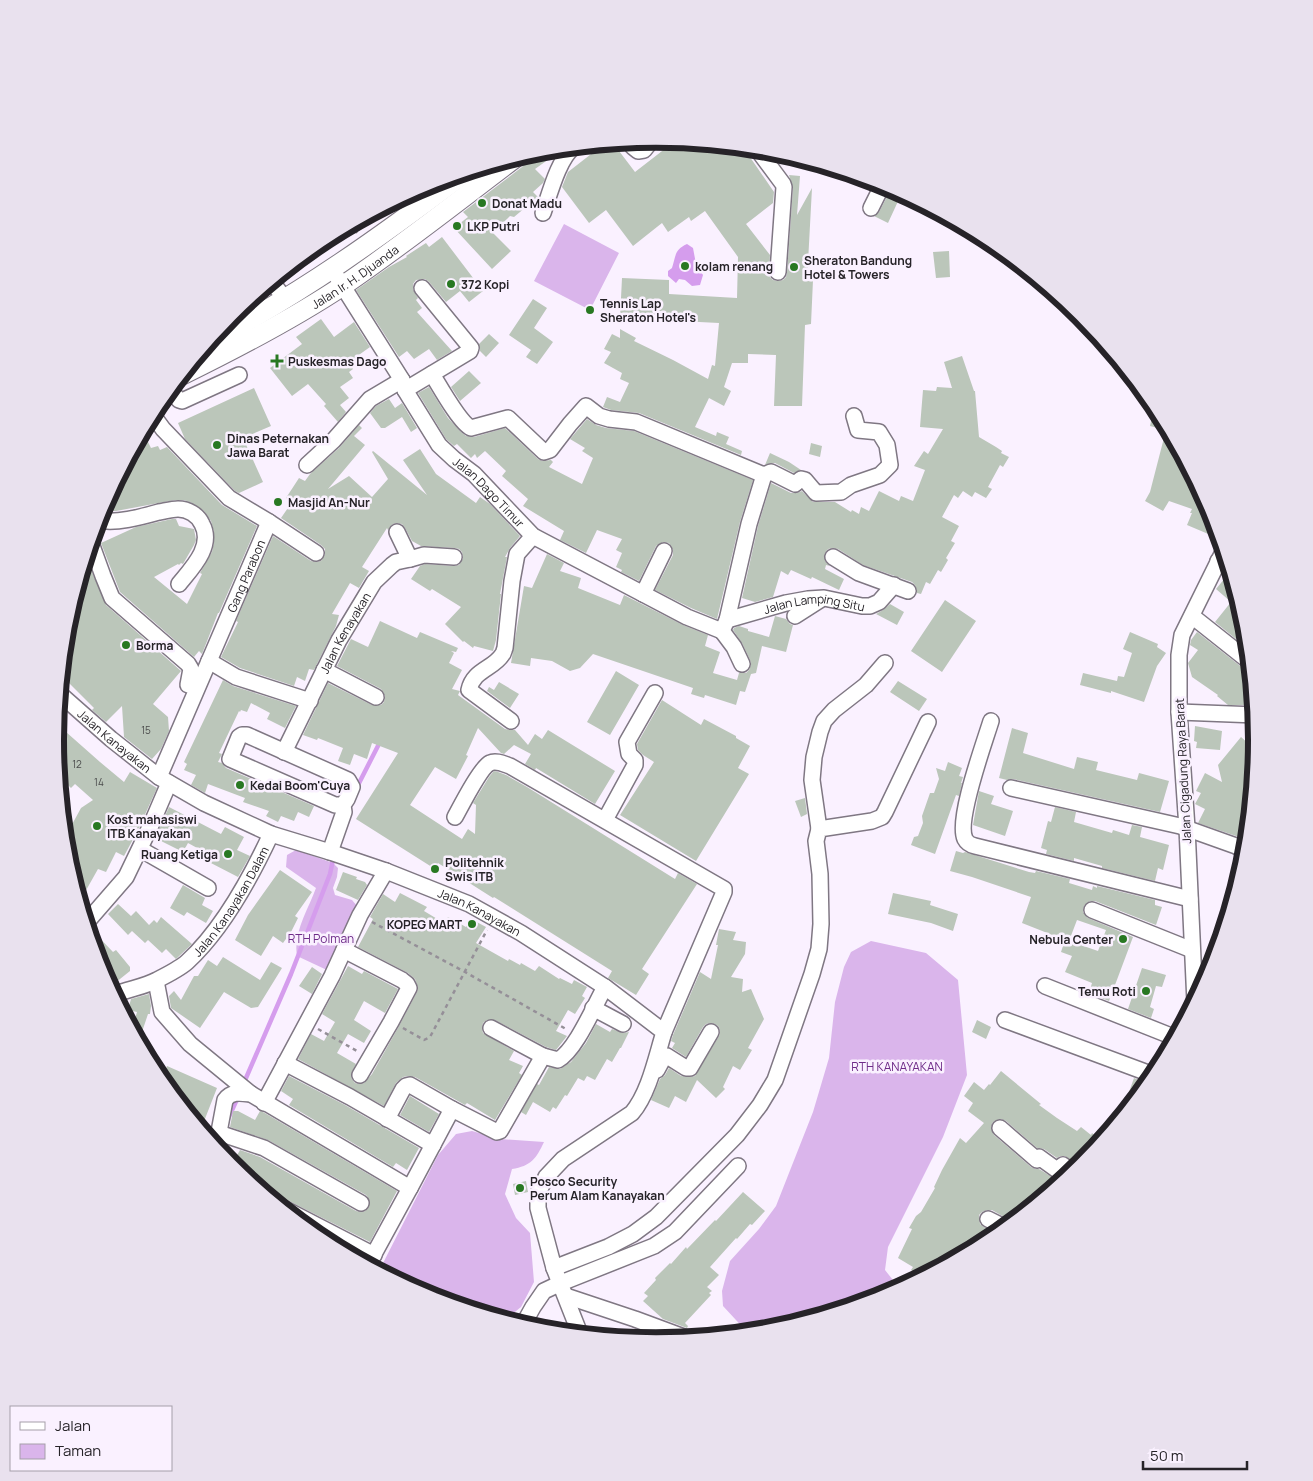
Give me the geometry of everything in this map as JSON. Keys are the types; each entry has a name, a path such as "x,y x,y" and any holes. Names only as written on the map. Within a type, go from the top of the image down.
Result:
{"main road":[{"name":"Jalan Ir. H. Djuanda","path":"196,368 246,344 343,286 393,251 501,169"},
{"name":"Jalan Ir. H. Djuanda","path":"227,333 284,300 367,246 427,194"}],"street":[{"path":"544,213 556,176 566,155"},
{"path":"763,158 784,187 778,272"},
{"path":"871,208 879,192"},
{"name":"Jalan Dago Timur","path":"332,269 440,446 474,474 533,536 687,617 725,626"},
{"path":"275,287 284,300"},
{"path":"307,465 333,441 370,400 432,374 470,351 471,348 422,288"},
{"path":"432,374 468,427 471,428 508,418 542,451 550,450 586,406 599,416 636,422 764,475 771,472 795,484 801,479 805,480 816,493 841,492 851,485 880,475 890,465 887,445 879,432 858,430 854,416"},
{"path":"175,396 182,401 239,375"},
{"path":"157,421 221,492 316,554"},
{"path":"742,664 725,626 748,524 764,475"},
{"path":"107,520 130,519 176,508 194,513 205,529 207,538 203,550 179,584"},
{"name":"Gang Parabon","path":"91,917 126,877 152,825 164,780 209,661 269,522"},
{"path":"397,532 410,559"},
{"path":"511,721 469,690 471,682 475,677 502,656 505,648 512,581 517,554 533,536"},
{"path":"643,594 664,550"},
{"path":"94,553 112,598 188,664 191,669 188,685"},
{"name":"Jalan Kenayakan","path":"284,752 339,640 374,582 396,562 424,555 454,557"},
{"path":"833,557 859,573 908,591"},
{"name":"Jalan Cigadung Raya Barat","path":"1194,989 1187,828 1179,712 1179,655 1182,636 1220,557"},
{"name":"Jalan Lamping Situ","path":"725,626 786,603 808,599 824,598 870,606 879,602 894,585"},
{"path":"795,616 824,598"},
{"path":"1192,616 1243,656"},
{"path":"209,661 236,677 310,701"},
{"path":"554,1268 608,1247 633,1234 656,1217 737,1135 760,1105 775,1080 819,948 821,924 820,874 816,841 819,829 812,780 814,757 820,732 824,721 834,710 866,685 886,663"},
{"path":"324,670 376,697"},
{"path":"605,820 635,766 635,760 629,754 627,742 655,693"},
{"name":"Jalan Kanayakan","path":"65,699 111,739 164,780 204,803 271,834 386,871 468,904 521,933 605,987 664,1032"},
{"path":"1179,712 1248,715"},
{"path":"991,721 964,816 965,839 970,844 1190,899"},
{"path":"819,829 872,821 882,817 928,722"},
{"path":"330,852 344,812 343,805 352,787 348,780 247,735 239,737 230,759 335,805 343,805"},
{"path":"455,817 482,772 491,763 497,762 510,766 724,889 664,1032 643,1096"},
{"path":"1011,788 1187,828 1239,848"},
{"name":"Jalan Kanayakan Dalam","path":"120,992 156,981 185,963 204,944 224,917 259,860 271,834"},
{"path":"140,848 208,888"},
{"path":"264,1102 332,976 360,916 386,871"},
{"path":"1092,910 1192,950"},
{"path":"344,950 407,984 409,988 360,1074"},
{"path":"156,981 162,1012 190,1044 250,1094 410,1188"},
{"path":"1045,986 1171,1036"},
{"path":"491,1028 544,1056 558,1060 563,1057 578,1036 605,987"},
{"path":"593,1008 623,1024"},
{"path":"1005,1020 1147,1073"},
{"path":"578,1328 554,1268 538,1208 538,1193 546,1177 563,1159 632,1113 638,1106 664,1057 670,1056 686,1068 690,1068 711,1032"},
{"path":"387,1119 403,1089 410,1085 452,1110 499,1132 544,1056"},
{"path":"285,1063 350,1097 433,1145"},
{"path":"218,1139 227,1096 239,1093 250,1094"},
{"path":"371,1260 452,1110"},
{"path":"1000,1128 1037,1160 1039,1157 1057,1170 1063,1165 1067,1168"},
{"path":"219,1140 264,1148 362,1203"},
{"path":"527,1319 544,1291 563,1290 654,1246 675,1232 738,1166"},
{"path":"988,1219 998,1224"},
{"path":"563,1290 672,1333"}],"path":[{"path":"360,916 465,972 578,1036"},
{"path":"391,1022 419,1038 427,1039 484,937"},
{"path":"306,1023 370,1058"}],"green space":[{"path":"564,224 619,253 590,310 534,281"},
{"name":"RTH Polman","path":"296,850 333,863 338,868 333,888 335,895 352,900 358,907 329,971 297,956 296,947 299,930 316,888 286,867 287,855"},
{"name":"RTH KANAYAKAN","path":"871,941 926,953 958,980 967,1075 943,1137 888,1247 885,1270 895,1283 847,1302 810,1313 742,1327 723,1306 722,1291 730,1261 759,1229 776,1206 813,1112 829,1058 835,1002 844,967 851,952"},
{"path":"472,1131 500,1139 544,1142 532,1161 524,1166 512,1169 505,1194 516,1218 530,1233 534,1282 521,1307 511,1315 466,1302 382,1266 438,1155 456,1134"}],"shaded area":[{"name":"kolam renang","path":"687,244 693,248 696,264 703,275 700,285 692,286 685,280 679,279 676,283 668,276 668,271 672,268 678,251"}],"building":[{"name":"Sheraton Bandung Hotel & Towers","path":"666,148 695,149 749,155 774,192 773,203 746,224 770,255 770,277 778,281 783,280 787,273 793,188 789,175 800,176 797,215 812,188 807,281 813,280 811,324 805,325 802,406 774,406 776,355 748,354 748,363 732,363 724,387 731,391 724,406 709,398 695,427 716,436 717,432 729,437 726,444 742,451 741,455 639,413 611,410 603,407 607,397 620,402 629,383 620,379 622,373 604,363 611,352 604,349 612,334 620,338 620,329 636,338 634,341 708,379 712,365 715,366 719,323 620,318 622,278 669,280 669,294 737,298 738,257 705,211 691,221 689,217 668,232 662,223 633,246 606,210 589,223 562,187 568,172 594,151 618,149 635,172"},
{"path":"551,157 535,169 545,179 533,192 538,197 514,217 510,216 493,233 511,251 492,269 454,228 468,217 463,212 525,163"},
{"path":"888,195 899,200 888,223 874,216 879,212"},
{"path":"442,237 483,291 469,302 460,291 446,302 425,279 416,280 413,284 413,290 418,298 416,300 422,308 417,312 452,351 437,360 429,349 414,359 407,351 399,357 356,290 426,243 429,247"},
{"path":"949,251 950,277 936,278 933,252"},
{"path":"533,299 547,308 534,328 553,342 537,364 526,357 531,350 509,335"},
{"path":"321,319 334,337 354,322 370,347 349,362 353,369 349,372 353,378 340,387 349,398 340,405 346,412 338,422 324,406 326,404 308,384 292,396 270,368 302,344 296,337"},
{"path":"489,334 499,343 486,357 480,351 479,344"},
{"path":"962,356 975,391 979,437 1009,457 1003,467 1000,465 988,487 992,489 986,498 975,492 972,497 963,491 958,498 954,495 942,517 959,526 951,541 955,543 946,558 948,560 941,572 938,570 930,584 926,582 921,594 917,593 912,582 863,565 838,549 833,548 828,549 825,553 825,561 830,566 826,565 825,569 844,579 839,590 812,577 811,579 791,570 788,575 781,571 773,597 755,602 742,598 758,526 771,483 791,493 802,491 813,502 835,502 851,512 852,510 859,514 861,507 869,511 879,491 899,501 901,496 913,501 925,470 914,466 924,451 928,454 943,429 920,427 923,390 936,391 937,387 952,388 944,362"},
{"path":"469,371 481,383 460,401 451,387"},
{"path":"429,387 448,418 466,436 474,437 505,428 538,459 542,461 551,460 553,462 549,467 582,484 593,458 582,451 585,448 570,439 587,419 596,425 606,428 634,431 753,480 740,522 717,619 655,590 673,555 673,550 669,543 663,542 656,546 639,581 621,572 622,570 616,567 622,553 616,550 622,539 597,530 586,553 560,540 564,531 523,506 528,499 502,476 506,471 485,451 477,458 475,454 471,458 457,444 454,446 446,439 418,393"},
{"name":"Dinas Peternakan Jawa Barat","path":"254,388 271,426 243,438 263,482 239,493 185,439 178,423"},
{"path":"389,399 395,408 402,403 417,428 411,432 402,417 385,428 381,428 370,413 376,406"},
{"path":"1152,416 1160,429 1150,426"},
{"path":"359,425 362,428 354,436 365,445 328,489 349,476 372,497 388,479 373,451 427,495 403,460 420,449 436,474 476,503 480,497 490,504 520,536 505,557 507,557 493,651 474,646 473,648 463,642 445,624 461,607 432,589 430,591 411,579 420,566 425,564 459,565 463,558 462,552 455,548 421,546 412,541 402,524 397,523 393,524 388,530 387,528 362,567 369,571 359,588 350,583 332,614 339,615 336,626 314,670 309,669 305,681 297,677 294,686 240,668 221,657 238,622 236,621 273,536 311,561 321,561 325,554 325,549 321,545 281,518 292,502 286,498 299,478 305,481 310,474 339,448"},
{"path":"1165,435 1188,478 1212,536 1187,525 1192,509 1169,501 1163,511 1145,501 1150,492"},
{"path":"146,439 151,448 158,446 160,450 167,447 222,505 257,526 202,654 199,651 194,657 120,592 101,543 136,527 172,519 176,519 179,526 194,529 196,540 183,564 178,564 154,577 187,604 202,574 200,573 212,552 214,532 211,521 204,511 184,500 110,511 125,478"},
{"path":"811,443 822,446 820,457 809,454"},
{"path":"770,453 801,470 794,473 775,463 765,465"},
{"path":"547,554 564,563 560,571 581,578 578,588 620,605 624,595 683,625 708,635 705,646 720,652 713,673 737,680 739,673 746,673 749,670 750,660 733,630 739,626 748,629 748,631 769,637 775,616 786,619 793,625 786,652 762,646 756,673 751,674 745,692 740,691 736,705 705,695 704,698 691,694 693,688 593,654 580,668 570,671 552,661 531,658 530,666 511,663 524,586 532,588"},
{"path":"90,567 106,605 181,671 153,704 168,717 169,731 161,749 152,759 124,737 122,706 106,722 92,710 94,708 67,681 75,625"},
{"path":"1226,578 1240,635 1236,639 1215,622 1231,602 1216,589"},
{"path":"945,600 976,621 942,672 911,651"},
{"path":"890,604 904,612 897,625 876,614"},
{"path":"380,621 417,638 420,632 458,648 456,652 451,651 454,653 449,663 462,670 452,689 460,691 458,695 505,729 515,730 528,745 535,734 542,739 548,730 615,771 595,804 536,768 535,770 525,764 531,754 514,745 504,754 501,753 478,728 466,755 468,756 456,779 435,767 410,805 462,839 468,829 475,834 476,805 473,803 489,777 494,771 498,772 527,787 675,879 678,873 697,884 642,969 649,974 636,995 608,978 612,971 438,863 435,869 356,819 398,753 372,743 367,759 354,754 350,765 338,761 343,748 318,738 317,740 303,735 328,683 372,705 381,705 384,702 385,696 381,689 337,666 351,639 368,647"},
{"path":"1130,632 1158,644 1157,647 1166,653 1157,666 1144,702 1111,691 1111,693 1080,685 1083,673 1117,681 1118,676 1124,677 1132,653 1123,649"},
{"path":"1197,632 1245,669 1248,705 1228,705 1218,695 1192,677 1188,663 1198,650 1190,645"},
{"path":"616,671 639,685 610,735 587,722"},
{"path":"223,680 233,686 296,706 285,728 267,719 270,713 251,703 247,712 239,711 219,753 222,754 218,762 222,763 226,768 314,806 309,817 298,812 294,821 281,816 278,822 266,816 269,811 243,802 245,798 208,784 205,793 191,785 196,775 184,770 187,764 184,762"},
{"path":"898,681 927,699 919,711 890,692"},
{"path":"499,682 519,694 510,708 487,691 489,687 494,690"},
{"path":"662,700 701,725 704,719 736,736 736,738 750,746 738,768 749,774 696,861 620,815 654,762 638,750 637,744"},
{"path":"1195,726 1222,731 1220,750 1196,748 1197,742 1194,741"},
{"path":"1012,728 1028,733 1023,753 1074,769 1077,757 1098,762 1096,770 1137,780 1139,773 1169,781 1160,812 1013,779 999,778"},
{"path":"64,730 124,782 130,772 157,788 124,856 116,852 106,872 98,869 84,894 70,827 81,808 93,800 75,784 71,788 65,782"},
{"path":"1241,737 1249,744 1248,779 1241,838 1198,823 1205,809 1195,804 1201,793 1196,791 1205,773 1222,782 1218,765"},
{"path":"948,762 962,768 959,776 963,777 959,796 956,795 935,854 911,845 914,837 918,836 923,823 922,816 930,793 934,793 939,779 936,768 945,771"},
{"path":"979,791 994,796 991,804 1013,811 1005,836 973,825"},
{"path":"805,798 807,814 801,817 795,801"},
{"path":"169,807 221,834 225,827 244,837 237,850 250,856 238,877 207,861 210,855 188,843 183,852 155,838"},
{"path":"1055,807 1076,812 1074,822 1112,833 1113,830 1129,835 1132,825 1142,827 1140,837 1169,845 1163,870 1158,868 1155,881 1102,868 1102,866 1074,858 1074,861 1046,854 1047,850 1041,848 1048,821 1051,822"},
{"path":"956,851 965,852 1029,872 1035,873 1036,871 1070,879 1069,883 1092,890 1093,886 1097,888 1097,886 1155,900 1155,905 1162,907 1156,925 1095,901 1090,901 1084,906 1083,912 1088,918 1133,937 1109,1001 1089,993 1092,983 1065,972 1072,956 1061,952 1065,940 1022,923 1031,897 950,871","holes":["1077,920 1106,930 1098,951 1069,941"]},
{"path":"280,870 312,892 295,916 298,918 283,943 273,936 261,956 235,940 248,915"},
{"path":"343,872 357,877 356,879 365,882 367,885 358,900 336,890"},
{"path":"183,885 205,898 202,905 213,911 206,923 187,912 184,916 170,908"},
{"path":"400,893 427,907 424,911 444,923 448,917 466,927 471,919 486,927 476,943 508,961 509,959 520,965 521,963 535,971 539,966 559,979 572,984 574,980 587,987 582,996 585,998 575,1014 568,1010 556,1031 567,1036 556,1050 546,1047 495,1020 487,1020 483,1023 483,1033 514,1051 509,1060 523,1066 519,1073 522,1075 495,1120 467,1103 465,1105 415,1077 408,1076 403,1077 396,1083 384,1106 298,1059 311,1034 324,1041 335,1022 322,1014 348,966 362,974 364,971 398,989 385,1013 364,1001 354,1020 371,1031 364,1043 348,1034 337,1053 356,1064 351,1074 355,1083 364,1083 372,1074 418,988 415,979 408,973 358,947 373,919 370,917 383,894 395,902"},
{"path":"893,893 931,901 930,905 958,914 953,931 931,923 888,914"},
{"path":"118,904 131,916 136,911 149,925 154,920 157,923 161,917 192,944 176,959 166,949 162,953 148,940 145,943 132,931 128,935 108,914"},
{"path":"719,929 736,932 733,940 746,942 745,954 731,977 743,979 742,992 751,989 764,1019 748,1048 752,1050 740,1070 733,1066 723,1087 725,1089 716,1098 697,1080 686,1102 675,1096 669,1108 651,1100 660,1079 669,1068 681,1076 695,1076 719,1036 719,1027 711,1023 706,1024 686,1057 672,1048 675,1043 671,1041 673,1035 700,972 711,979 718,945 716,945"},
{"path":"96,935 113,952 116,950 130,967 130,971 116,982"},
{"path":"223,957 260,980 271,962 282,968 258,1007 251,1008 224,992 200,1028 171,1008 169,996 174,991 181,1000 194,976 198,976 208,960 217,966"},
{"path":"312,967 322,974 312,994 299,986"},
{"path":"1142,968 1166,975 1162,987 1156,986 1150,1007 1154,1009 1151,1018 1128,1009"},
{"path":"149,994 150,1014 148,1014 142,1032 134,1021 137,1012 128,1009 131,999"},
{"path":"977,1020 991,1027 986,1039 972,1032"},
{"path":"596,1024 610,1032 612,1029 623,1033 629,1032 612,1062 607,1059 595,1080 587,1076 584,1081 578,1078 556,1109 553,1107 550,1112 533,1102 526,1115 521,1112 549,1067 560,1069 571,1062 586,1043"},
{"path":"167,1066 217,1088 204,1122 186,1101 165,1071"},
{"path":"1001,1071 1041,1104 1039,1105 1057,1118 1077,1131 1081,1127 1097,1137 1074,1162 1065,1156 1057,1158 1044,1149 1037,1148 1006,1121 1001,1119 993,1122 991,1127 994,1135 1031,1167 1039,1169 1055,1179 1007,1218 992,1210 982,1212 979,1215 980,1224 990,1230 953,1254 916,1273 911,1270 913,1267 898,1258 912,1229 909,1228 935,1188 942,1170 960,1138 966,1143 984,1123 968,1111 973,1103 964,1096 974,1082 984,1090"},
{"path":"289,1076 345,1105 419,1148 407,1170 396,1163 393,1167 289,1105 293,1099 281,1091"},
{"path":"1134,1078 1141,1081 1132,1093 1129,1092"},
{"path":"410,1096 439,1114 429,1132 400,1115"},
{"path":"233,1111 238,1111 255,1120 260,1111 263,1112 397,1191 370,1242 287,1200 282,1199 235,1158 240,1150 260,1157 356,1211 365,1211 369,1207 369,1199 366,1195 268,1140 230,1127"},
{"name":"Posco Security Perum Alam Kanayakan","path":"526,1181 528,1192 515,1195 513,1184"},
{"path":"743,1192 765,1211 736,1238 710,1267 719,1275 707,1287 712,1291 709,1293 711,1295 685,1323 688,1326 687,1328 663,1319 643,1301 648,1296 644,1293 656,1280 655,1278 716,1221"}],"waterway":[{"path":"356,789 381,740"},
{"path":"243,1085 291,974 330,874 334,855"},
{"path":"228,1119 238,1097"}],"place":[{"name":"Donat Madu","path":"482,203"},
{"name":"LKP Putri","path":"457,226"},
{"name":"kolam renang","path":"685,266"},
{"name":"Sheraton Bandung Hotel & Towers","path":"794,267"},
{"name":"372 Kopi","path":"451,284"},
{"name":"Tennis Lap Sheraton Hotel's","path":"590,310"},
{"name":"Puskesmas Dago","path":"277,361"},
{"name":"Dinas Peternakan Jawa Barat","path":"217,445"},
{"name":"Masjid An-Nur","path":"278,502"},
{"name":"Borma","path":"126,645"},
{"name":"Kedai Boom'Cuya","path":"240,785"},
{"name":"Kost mahasiswi ITB Kanayakan","path":"97,826"},
{"name":"Ruang Ketiga","path":"228,854"},
{"name":"Politehnik Swis ITB","path":"435,869"},
{"name":"KOPEG MART","path":"472,924"},
{"name":"Nebula Center","path":"1123,939"},
{"name":"Temu Roti","path":"1146,991"},
{"name":"Posco Security Perum Alam Kanayakan","path":"520,1188"}]}
